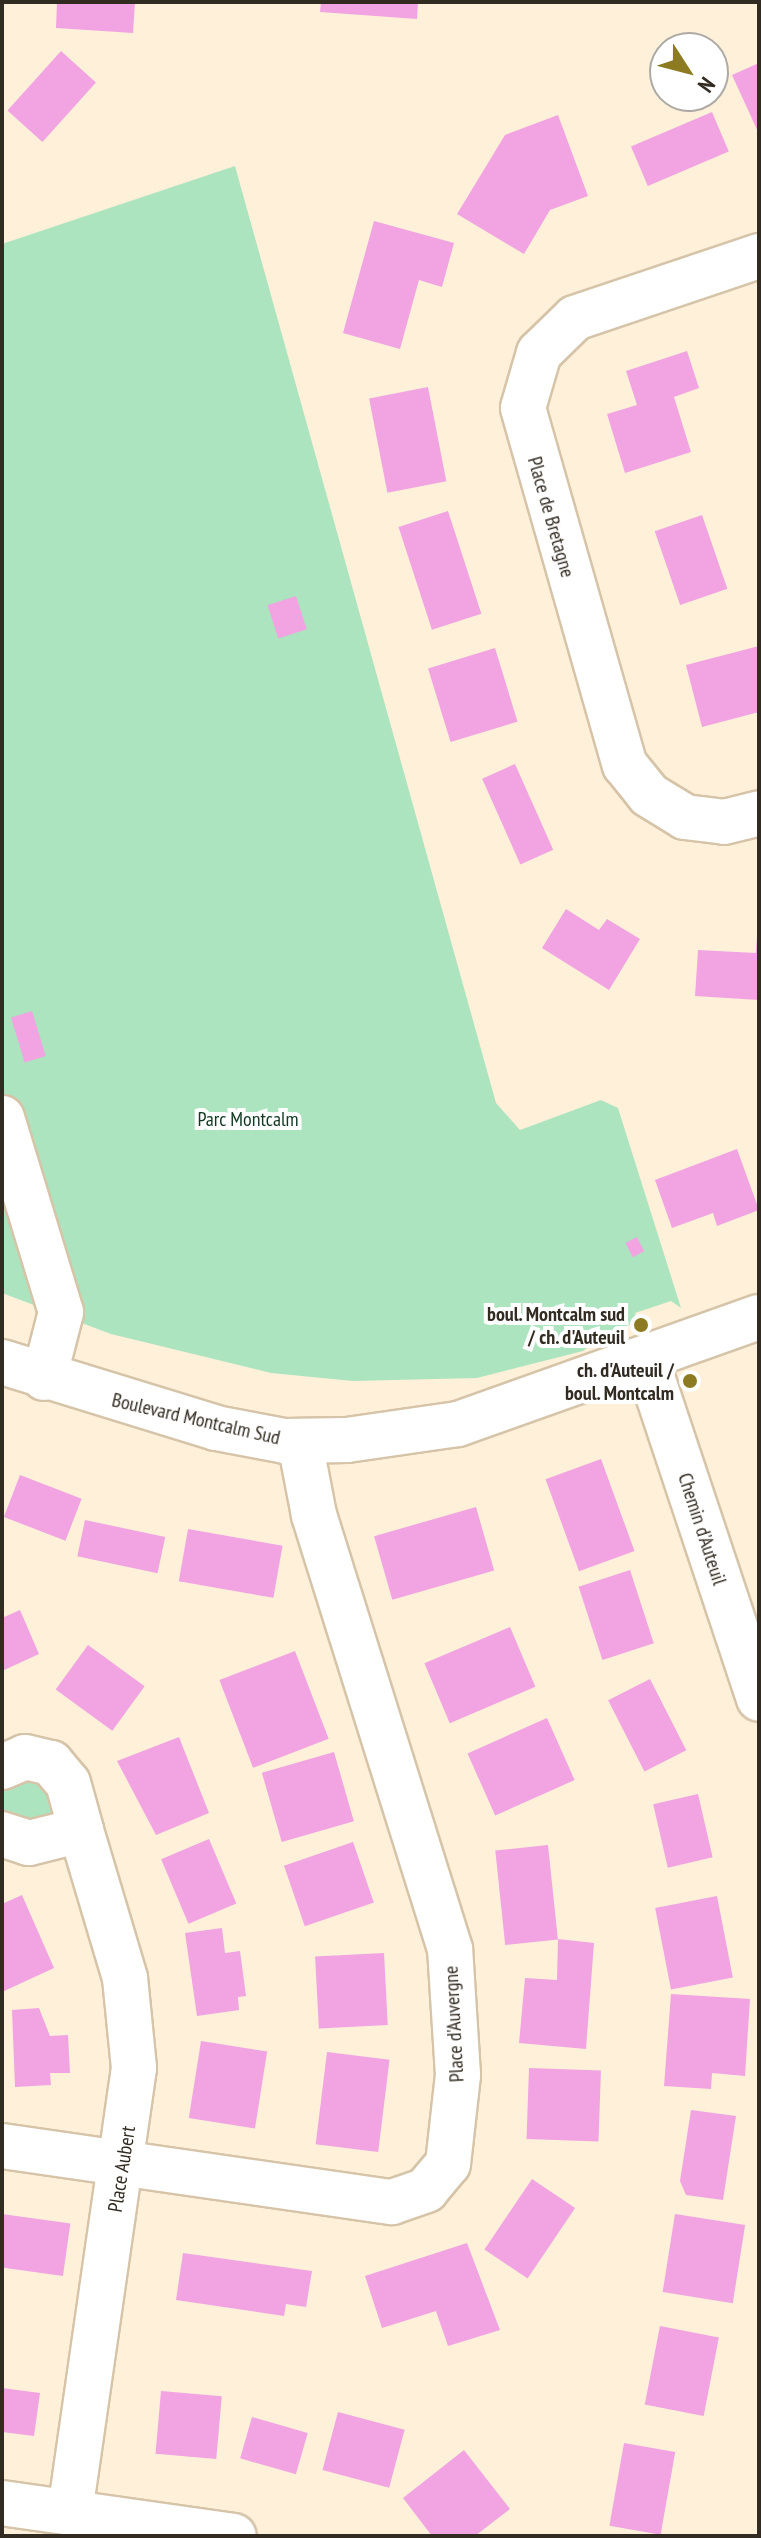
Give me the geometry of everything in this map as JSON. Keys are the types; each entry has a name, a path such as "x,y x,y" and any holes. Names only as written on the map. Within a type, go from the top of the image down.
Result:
{"street":[{"name":"Place de Bretagne","path":"759,256 575,318 539,353 523,408 625,765 649,795 685,817 724,822 759,813"},
{"path":"2,1118 61,1312 44,1378"},
{"name":"Boulevard Montcalm Sud","path":"2,1362 44,1378 193,1423 300,1442 428,1431 646,1359 759,1317"},
{"name":"Chemin d'Auteuil","path":"646,1359 759,1699"},
{"name":"Place d'Auvergne","path":"2,2146 392,2202 426,2190 453,2148 458,2020 441,1907 314,1515 300,1442"},
{"name":"Place Aubert","path":"2,1767 25,1757 51,1763 68,1783 131,2008 134,2068 70,2512"},
{"path":"2,1834 29,1843 81,1830"},
{"path":"2,2503 234,2536"}],"green space":[{"name":"Parc Montcalm","path":"235,166 496,1103 520,1130 601,1100 618,1108 681,1308 671,1301 635,1313 638,1322 608,1332 583,1351 477,1378 353,1381 271,1373 111,1334 2,1293 2,244"},
{"path":"33,1769 60,1814 35,1828 2,1812 2,1785"}],"building":[{"path":"57,2 135,2 133,33 56,28"},
{"path":"321,2 418,2 417,19 320,12"},
{"path":"61,51 96,82 42,142 7,110"},
{"path":"759,63 759,134 732,75"},
{"path":"712,112 729,152 648,186 631,146"},
{"path":"558,115 588,196 550,210 524,254 457,214 505,135"},
{"path":"374,221 454,243 442,287 419,280 400,349 343,333"},
{"path":"687,351 699,388 674,397 691,452 625,473 607,414 637,405 626,371"},
{"path":"428,387 446,481 387,493 369,398"},
{"path":"448,511 481,614 432,630 399,527"},
{"path":"702,515 727,589 680,605 655,531"},
{"path":"296,596 307,629 278,639 267,605"},
{"path":"759,646 759,712 702,727 686,665"},
{"path":"495,648 518,722 451,742 428,668"},
{"path":"515,764 553,850 520,865 482,779"},
{"path":"566,909 599,930 607,919 640,939 609,990 542,948"},
{"path":"757,936 759,1000 695,996 698,950 756,953"},
{"path":"32,1011 46,1056 25,1062 11,1017"},
{"path":"737,1149 759,1210 717,1226 713,1213 672,1228 655,1180"},
{"path":"637,1237 644,1251 633,1257 625,1243"},
{"path":"601,1459 635,1551 579,1571 546,1479"},
{"path":"20,1475 82,1499 65,1541 4,1517"},
{"path":"476,1507 494,1570 392,1600 374,1536"},
{"path":"85,1520 165,1537 158,1573 77,1556"},
{"path":"188,1529 283,1546 273,1598 179,1581"},
{"path":"630,1570 654,1643 602,1660 579,1587"},
{"path":"20,1610 39,1654 2,1671 2,1618"},
{"path":"510,1627 535,1687 450,1723 424,1663"},
{"path":"88,1645 145,1686 112,1731 56,1689"},
{"path":"295,1651 329,1739 253,1768 219,1680"},
{"path":"650,1679 686,1750 644,1772 608,1700"},
{"path":"547,1718 575,1780 495,1816 468,1753"},
{"path":"179,1737 209,1813 156,1835 117,1761"},
{"path":"334,1752 354,1821 282,1842 262,1773"},
{"path":"698,1794 713,1857 668,1868 653,1804"},
{"path":"209,1839 236,1903 188,1924 161,1859"},
{"path":"353,1842 374,1903 305,1926 284,1866"},
{"path":"548,1845 558,1939 505,1945 495,1851"},
{"path":"22,1895 54,1968 2,1992 2,1904"},
{"path":"717,1896 733,1977 671,1989 655,1908"},
{"path":"222,1928 225,1953 240,1951 246,1996 238,1997 239,2010 197,2016 185,1933"},
{"path":"558,1939 594,1943 586,2049 519,2043 525,1978 557,1980"},
{"path":"384,1953 388,2025 319,2029 315,1957"},
{"path":"671,1994 750,1999 745,2076 712,2073 711,2089 664,2086"},
{"path":"39,2008 50,2036 68,2035 70,2073 50,2073 51,2085 15,2087 12,2010"},
{"path":"201,2041 267,2051 255,2129 189,2118"},
{"path":"327,2052 390,2060 378,2152 316,2144"},
{"path":"529,2068 601,2071 598,2141 527,2139"},
{"path":"691,2110 736,2116 723,2200 686,2195 680,2181"},
{"path":"532,2179 575,2208 528,2279 484,2249"},
{"path":"2,2214 70,2224 63,2276 2,2268"},
{"path":"675,2214 745,2225 733,2303 663,2292"},
{"path":"467,2243 500,2330 448,2346 436,2311 382,2328 365,2276"},
{"path":"183,2253 312,2271 306,2307 286,2304 284,2316 176,2300"},
{"path":"660,2326 719,2337 704,2416 645,2405"},
{"path":"2,2388 40,2393 34,2436 2,2432"},
{"path":"161,2391 222,2396 216,2459 156,2454"},
{"path":"338,2412 405,2430 389,2488 322,2470"},
{"path":"252,2417 308,2433 296,2474 240,2458"},
{"path":"624,2443 675,2452 661,2535 609,2526"},
{"path":"464,2450 510,2509 475,2536 432,2536 403,2498"}],"place":[{"name":"boul. Montcalm sud / ch. d'Auteuil","path":"641,1325"},
{"name":"ch. d'Auteuil / boul. Montcalm","path":"690,1381"}]}
